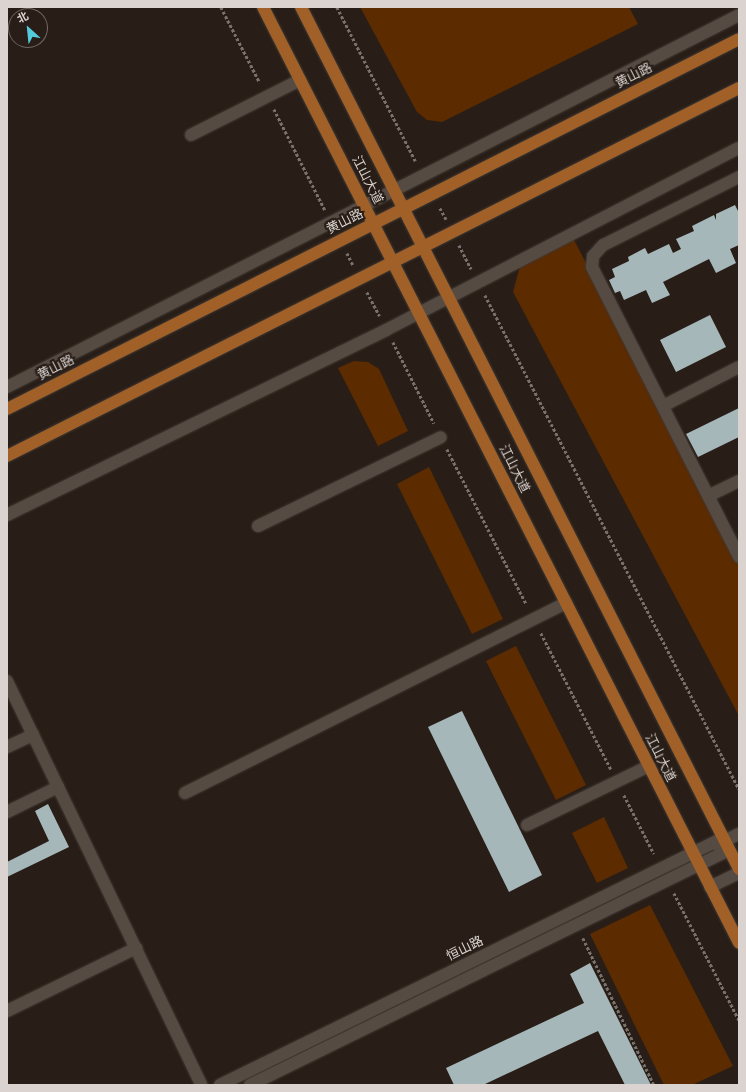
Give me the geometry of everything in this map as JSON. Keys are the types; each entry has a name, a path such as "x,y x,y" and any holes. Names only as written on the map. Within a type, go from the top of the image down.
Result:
{"main road":[{"name":"江山大道","path":"263,7 739,943"},
{"name":"江山大道","path":"301,7 739,869"},
{"name":"黄山路","path":"7,409 739,39"},
{"path":"7,456 739,88"}],"street":[{"path":"7,387 739,15"},
{"path":"190,136 300,80"},
{"path":"7,515 386,330 739,148"},
{"path":"739,177 603,245 593,256 592,268 708,496 736,544 739,557"},
{"path":"663,406 739,368"},
{"path":"258,526 441,437"},
{"path":"708,496 739,481"},
{"path":"185,793 566,603"},
{"path":"7,681 201,1085"},
{"path":"7,747 33,735"},
{"path":"527,825 649,766"},
{"path":"7,812 58,787"},
{"name":"恒山路","path":"220,1085 662,869 696,858 726,843 739,834"},
{"name":"恒山路","path":"250,1085 668,881 696,858"},
{"path":"710,887 739,873"},
{"path":"7,1011 136,948"}],"path":[{"path":"222,7 332,223"},
{"path":"336,7 423,175"},
{"path":"433,194 739,789"},
{"path":"340,240 662,869"},
{"path":"668,881 739,1020"},
{"path":"576,925 654,1085"}],"shaded area":[{"path":"360,7 629,7 638,24 442,122 427,120 417,112"},
{"path":"570,232 739,560 739,716 513,292 520,266"},
{"path":"354,361 368,362 379,369 408,431 378,446 338,368"},
{"path":"429,467 503,619 472,634 397,484"},
{"path":"516,646 586,785 556,800 486,661"},
{"path":"604,817 628,868 597,883 572,833"},
{"path":"650,905 733,1066 692,1085 664,1085 590,934"}],"building":[{"path":"735,205 739,213 739,245 730,249 736,263 716,273 709,259 663,282 670,295 652,303 646,290 624,300 620,291 615,293 609,280 615,277 612,269 629,261 628,257 645,248 648,254 669,244 673,253 681,249 676,239 694,231 692,226 714,215 716,220 716,214"},
{"path":"710,315 726,347 676,372 660,340"},
{"path":"739,408 739,437 698,457 686,434"},
{"path":"462,711 542,875 509,892 428,727"},
{"path":"48,804 69,847 7,877 7,862 49,841 35,811"},
{"path":"590,963 651,1085 625,1085 598,1031 483,1085 454,1085 446,1068 584,1003 570,974"}]}
